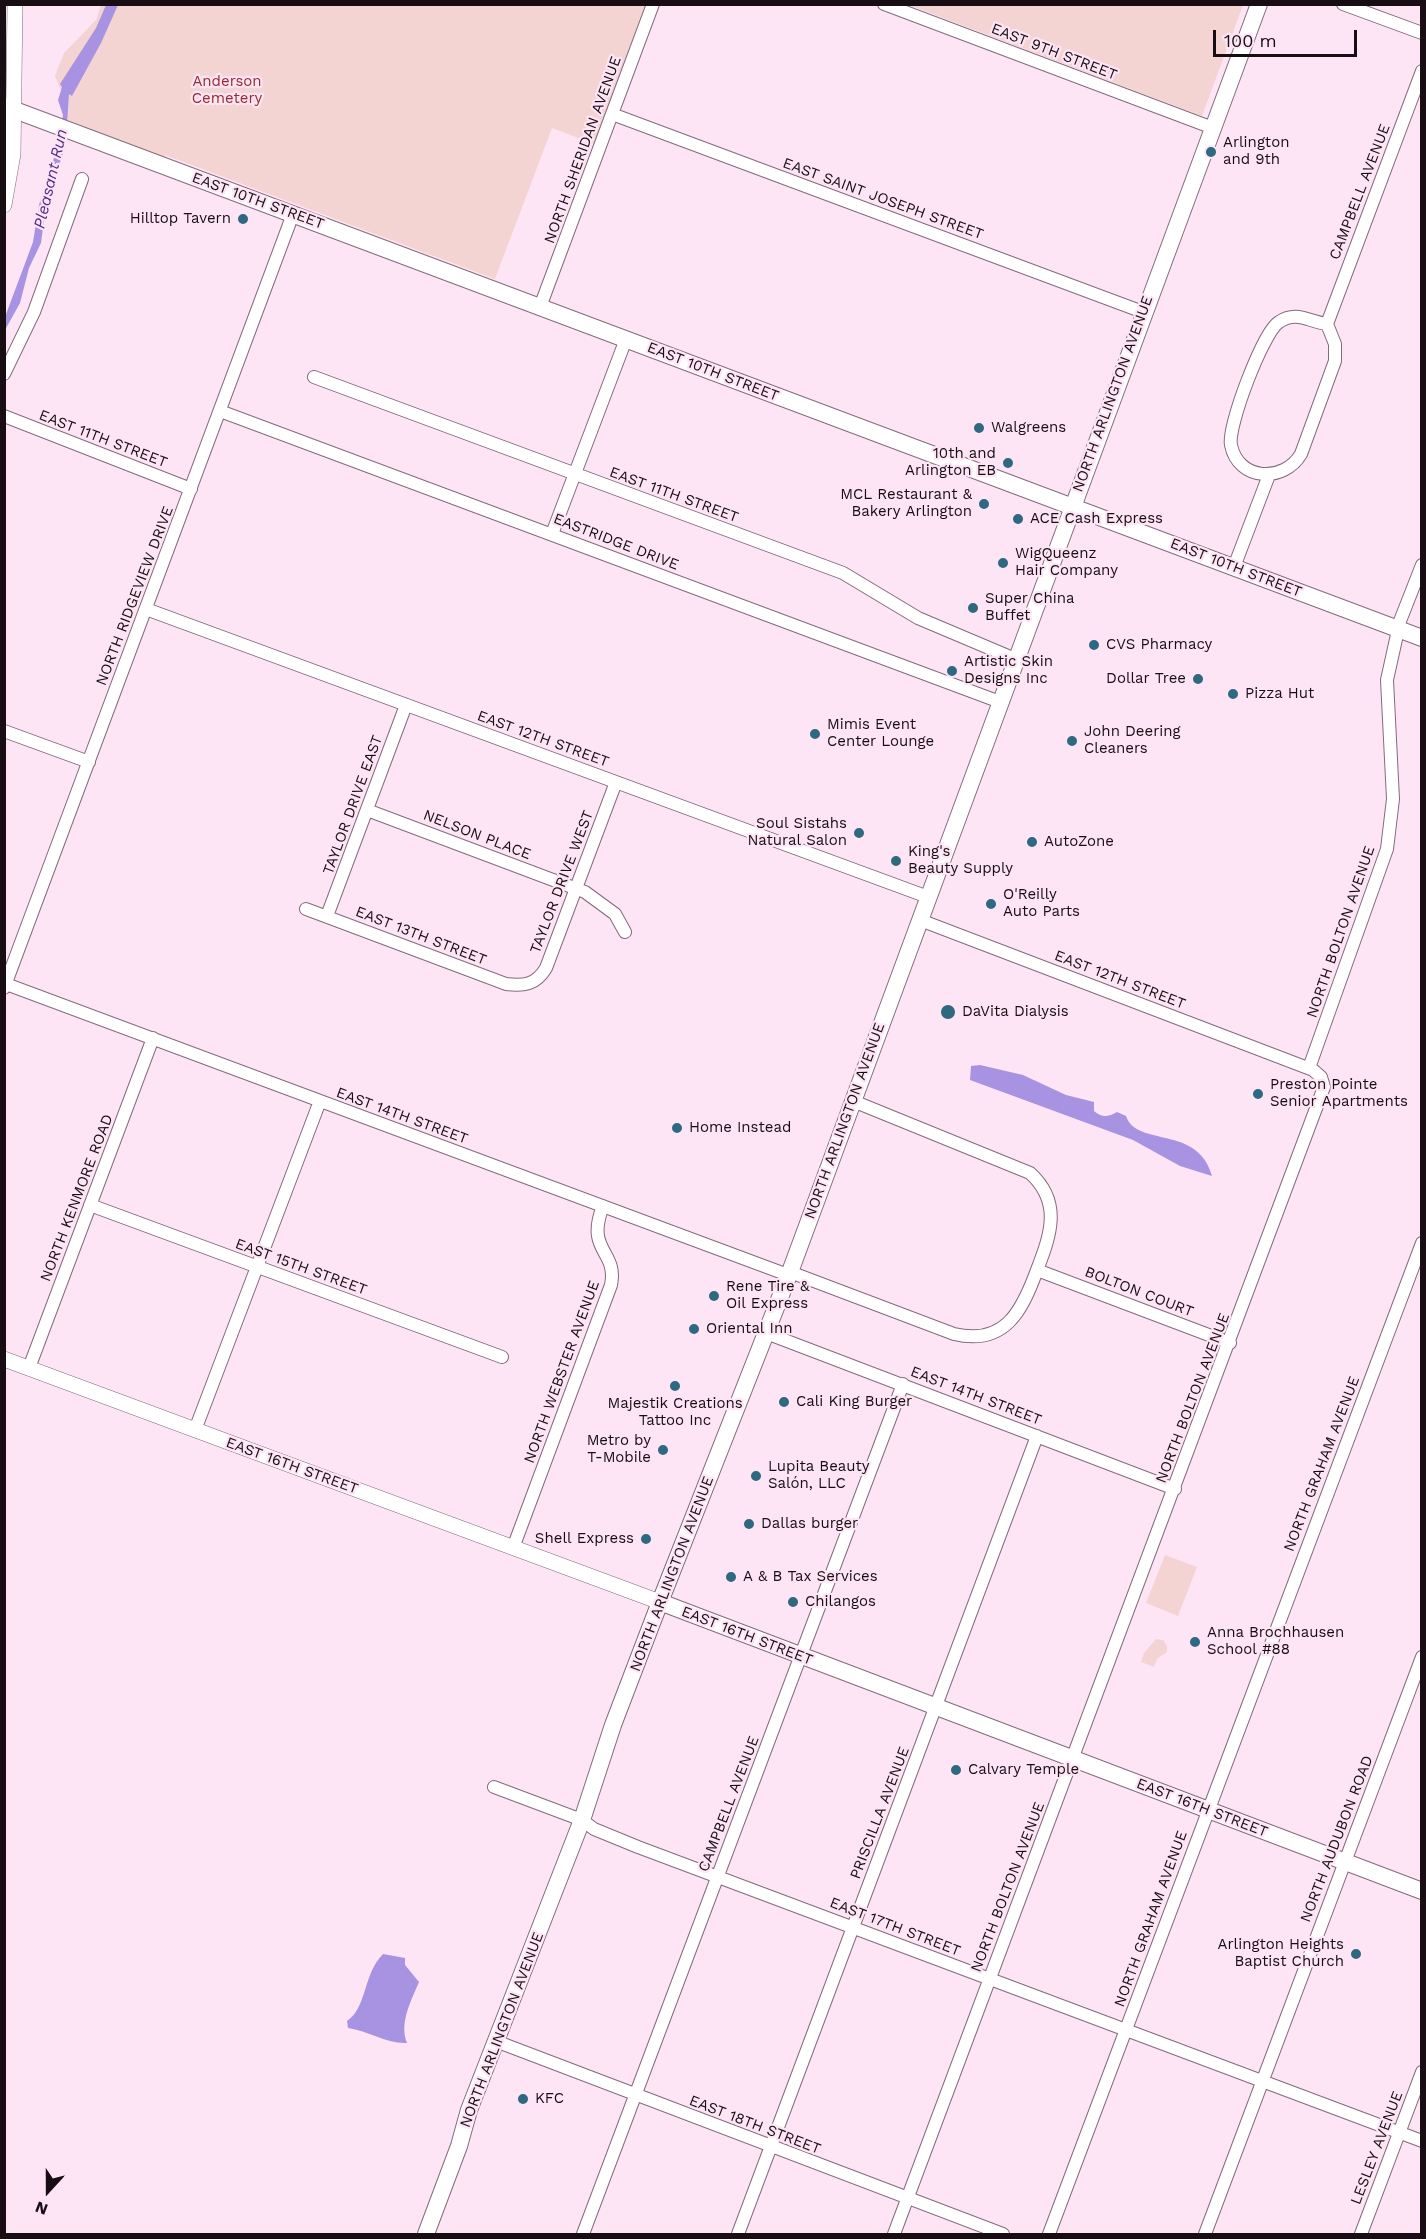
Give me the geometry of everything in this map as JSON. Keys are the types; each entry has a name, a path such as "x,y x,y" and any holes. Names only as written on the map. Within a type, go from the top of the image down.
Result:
{"main road":[{"name":"NORTH ARLINGTON AVENUE","path":"426,2235 459,2146 469,2110 498,2042 582,1821 614,1723 789,1273 1071,506 1259,4"},
{"name":"EAST 10TH STREET","path":"9,108 1422,638"},
{"name":"EAST 16TH STREET","path":"660,1602 1422,1891"}],"street":[{"path":"4,205 13,154 9,108 15,4"},
{"name":"NORTH SHERIDAN AVENUE","path":"540,307 653,4"},
{"name":"EAST 9TH STREET","path":"884,4 1213,128"},
{"path":"1343,4 1422,33"},
{"name":"CAMPBELL AVENUE","path":"1327,324 1422,71"},
{"name":"EAST SAINT JOSEPH STREET","path":"612,114 1143,312"},
{"path":"4,374 34,312 82,180"},
{"name":"NORTH RIDGEVIEW DRIVE","path":"5,986 293,214"},
{"path":"1300,315 1327,324 1335,344 1335,361 1301,454 1286,470 1269,475 1255,473 1240,463 1233,452 1230,438 1233,424 1265,340 1279,322 1291,317 1300,315"},
{"path":"552,534 626,339"},
{"name":"EAST 11TH STREET","path":"314,377 843,573 918,618 1015,659"},
{"name":"EASTRIDGE DRIVE","path":"220,411 1000,702"},
{"name":"EAST 11TH STREET","path":"4,416 191,489"},
{"path":"1234,567 1269,475"},
{"name":"NORTH BOLTON AVENUE","path":"894,2235 1324,1094 1322,1080 1316,1072 1309,1068 1381,871 1389,841 1393,800 1386,689 1398,629 1422,565"},
{"name":"EAST 12TH STREET","path":"146,609 928,897"},
{"name":"TAYLOR DRIVE EAST","path":"327,916 406,705"},
{"path":"4,731 89,762"},
{"name":"TAYLOR DRIVE WEST","path":"526,985 544,971 616,782"},
{"name":"NELSON PLACE","path":"367,810 576,888 593,897 615,914 625,932"},
{"name":"EAST 13TH STREET","path":"306,909 506,984 526,985"},
{"name":"EAST 12TH STREET","path":"920,920 1309,1068"},
{"name":"EAST 14TH STREET","path":"5,986 153,1038 954,1334 976,1336 997,1330 1015,1317 1025,1303 1050,1237 1052,1215 1046,1194 1033,1176 1018,1166 853,1101"},
{"name":"NORTH KENMORE ROAD","path":"29,1368 153,1038"},
{"path":"195,1430 320,1101"},
{"name":"EAST 15TH STREET","path":"90,1205 502,1356"},
{"name":"NORTH WEBSTER AVENUE","path":"513,1548 611,1285 611,1263 599,1245 596,1234 603,1206"},
{"name":"NORTH GRAHAM AVENUE","path":"1049,2235 1422,1243"},
{"name":"BOLTON COURT","path":"1037,1270 1230,1343"},
{"name":"EAST 14TH STREET","path":"766,1333 1174,1489"},
{"name":"EAST 16TH STREET","path":"4,1359 660,1602"},
{"name":"CAMPBELL AVENUE","path":"583,2235 903,1384"},
{"name":"PRISCILLA AVENUE","path":"738,2235 1037,1436"},
{"name":"NORTH AUDUBON ROAD","path":"1205,2235 1422,1657"},
{"name":"EAST 17TH STREET","path":"494,1787 582,1821 627,1842 1422,2141"},
{"name":"EAST 18TH STREET","path":"498,2042 1003,2235"},
{"name":"LESLEY AVENUE","path":"1360,2235 1422,2072"}],"green space":[{"path":"101,5 111,5 61,91 55,76 64,53 96,20"},
{"name":"Anderson Cemetery","path":"118,5 645,5 594,144 552,128 495,279 165,155 165,160 68,120 69,91"},
{"path":"909,5 1243,5 1202,116"},
{"path":"1165,1555 1197,1567 1178,1616 1146,1603"},
{"path":"1156,1639 1163,1640 1167,1646 1167,1652 1157,1659 1154,1667 1141,1662 1144,1653"}],"water":[{"name":"Pleasant Run","path":"106,5 118,5 101,43 72,96 69,94 66,144 46,206 41,243 29,268 20,303 5,330 5,317 33,242 39,205 59,142 63,115 58,100 62,87 60,84 96,28"},
{"path":"980,1065 1023,1075 1066,1095 1094,1102 1094,1111 1102,1116 1117,1112 1126,1116 1132,1126 1142,1132 1182,1143 1194,1149 1205,1160 1212,1176 1180,1166 1133,1140 970,1080 971,1066"},
{"path":"383,1954 405,1958 405,1965 419,1982 405,2020 407,2043 392,2042 348,2028 347,2021 358,2008 372,1971"}],"place":[{"name":"Arlington and 9th","path":"1211,152"},
{"name":"Hilltop Tavern","path":"243,219"},
{"name":"Walgreens","path":"979,428"},
{"name":"10th and Arlington EB","path":"1008,463"},
{"name":"MCL Restaurant & Bakery Arlington","path":"984,504"},
{"name":"ACE Cash Express","path":"1018,519"},
{"name":"WigQueenz Hair Company","path":"1003,563"},
{"name":"Super China Buffet","path":"973,608"},
{"name":"CVS Pharmacy","path":"1094,645"},
{"name":"Artistic Skin Designs Inc","path":"952,671"},
{"name":"Dollar Tree","path":"1198,679"},
{"name":"Pizza Hut","path":"1233,694"},
{"name":"Mimis Event Center Lounge","path":"815,734"},
{"name":"John Deering Cleaners","path":"1072,741"},
{"name":"Soul Sistahs Natural Salon","path":"859,833"},
{"name":"AutoZone","path":"1032,842"},
{"name":"King's Beauty Supply","path":"896,861"},
{"name":"O'Reilly Auto Parts","path":"991,904"},
{"name":"DaVita Dialysis","path":"948,1012"},
{"name":"Preston Pointe Senior Apartments","path":"1258,1094"},
{"name":"Home Instead","path":"677,1128"},
{"name":"Rene Tire & Oil Express","path":"714,1296"},
{"name":"Oriental Inn","path":"694,1329"},
{"name":"Majestik Creations Tattoo Inc","path":"675,1386"},
{"name":"Cali King Burger","path":"784,1402"},
{"name":"Metro by T-Mobile","path":"663,1450"},
{"name":"Lupita Beauty Salón, LLC","path":"756,1476"},
{"name":"Dallas burger","path":"749,1524"},
{"name":"Shell Express","path":"646,1539"},
{"name":"A & B Tax Services","path":"731,1577"},
{"name":"Chilangos","path":"793,1602"},
{"name":"Anna Brochhausen School #88","path":"1195,1642"},
{"name":"Calvary Temple","path":"956,1770"},
{"name":"Arlington Heights Baptist Church","path":"1356,1954"},
{"name":"KFC","path":"523,2099"}]}
